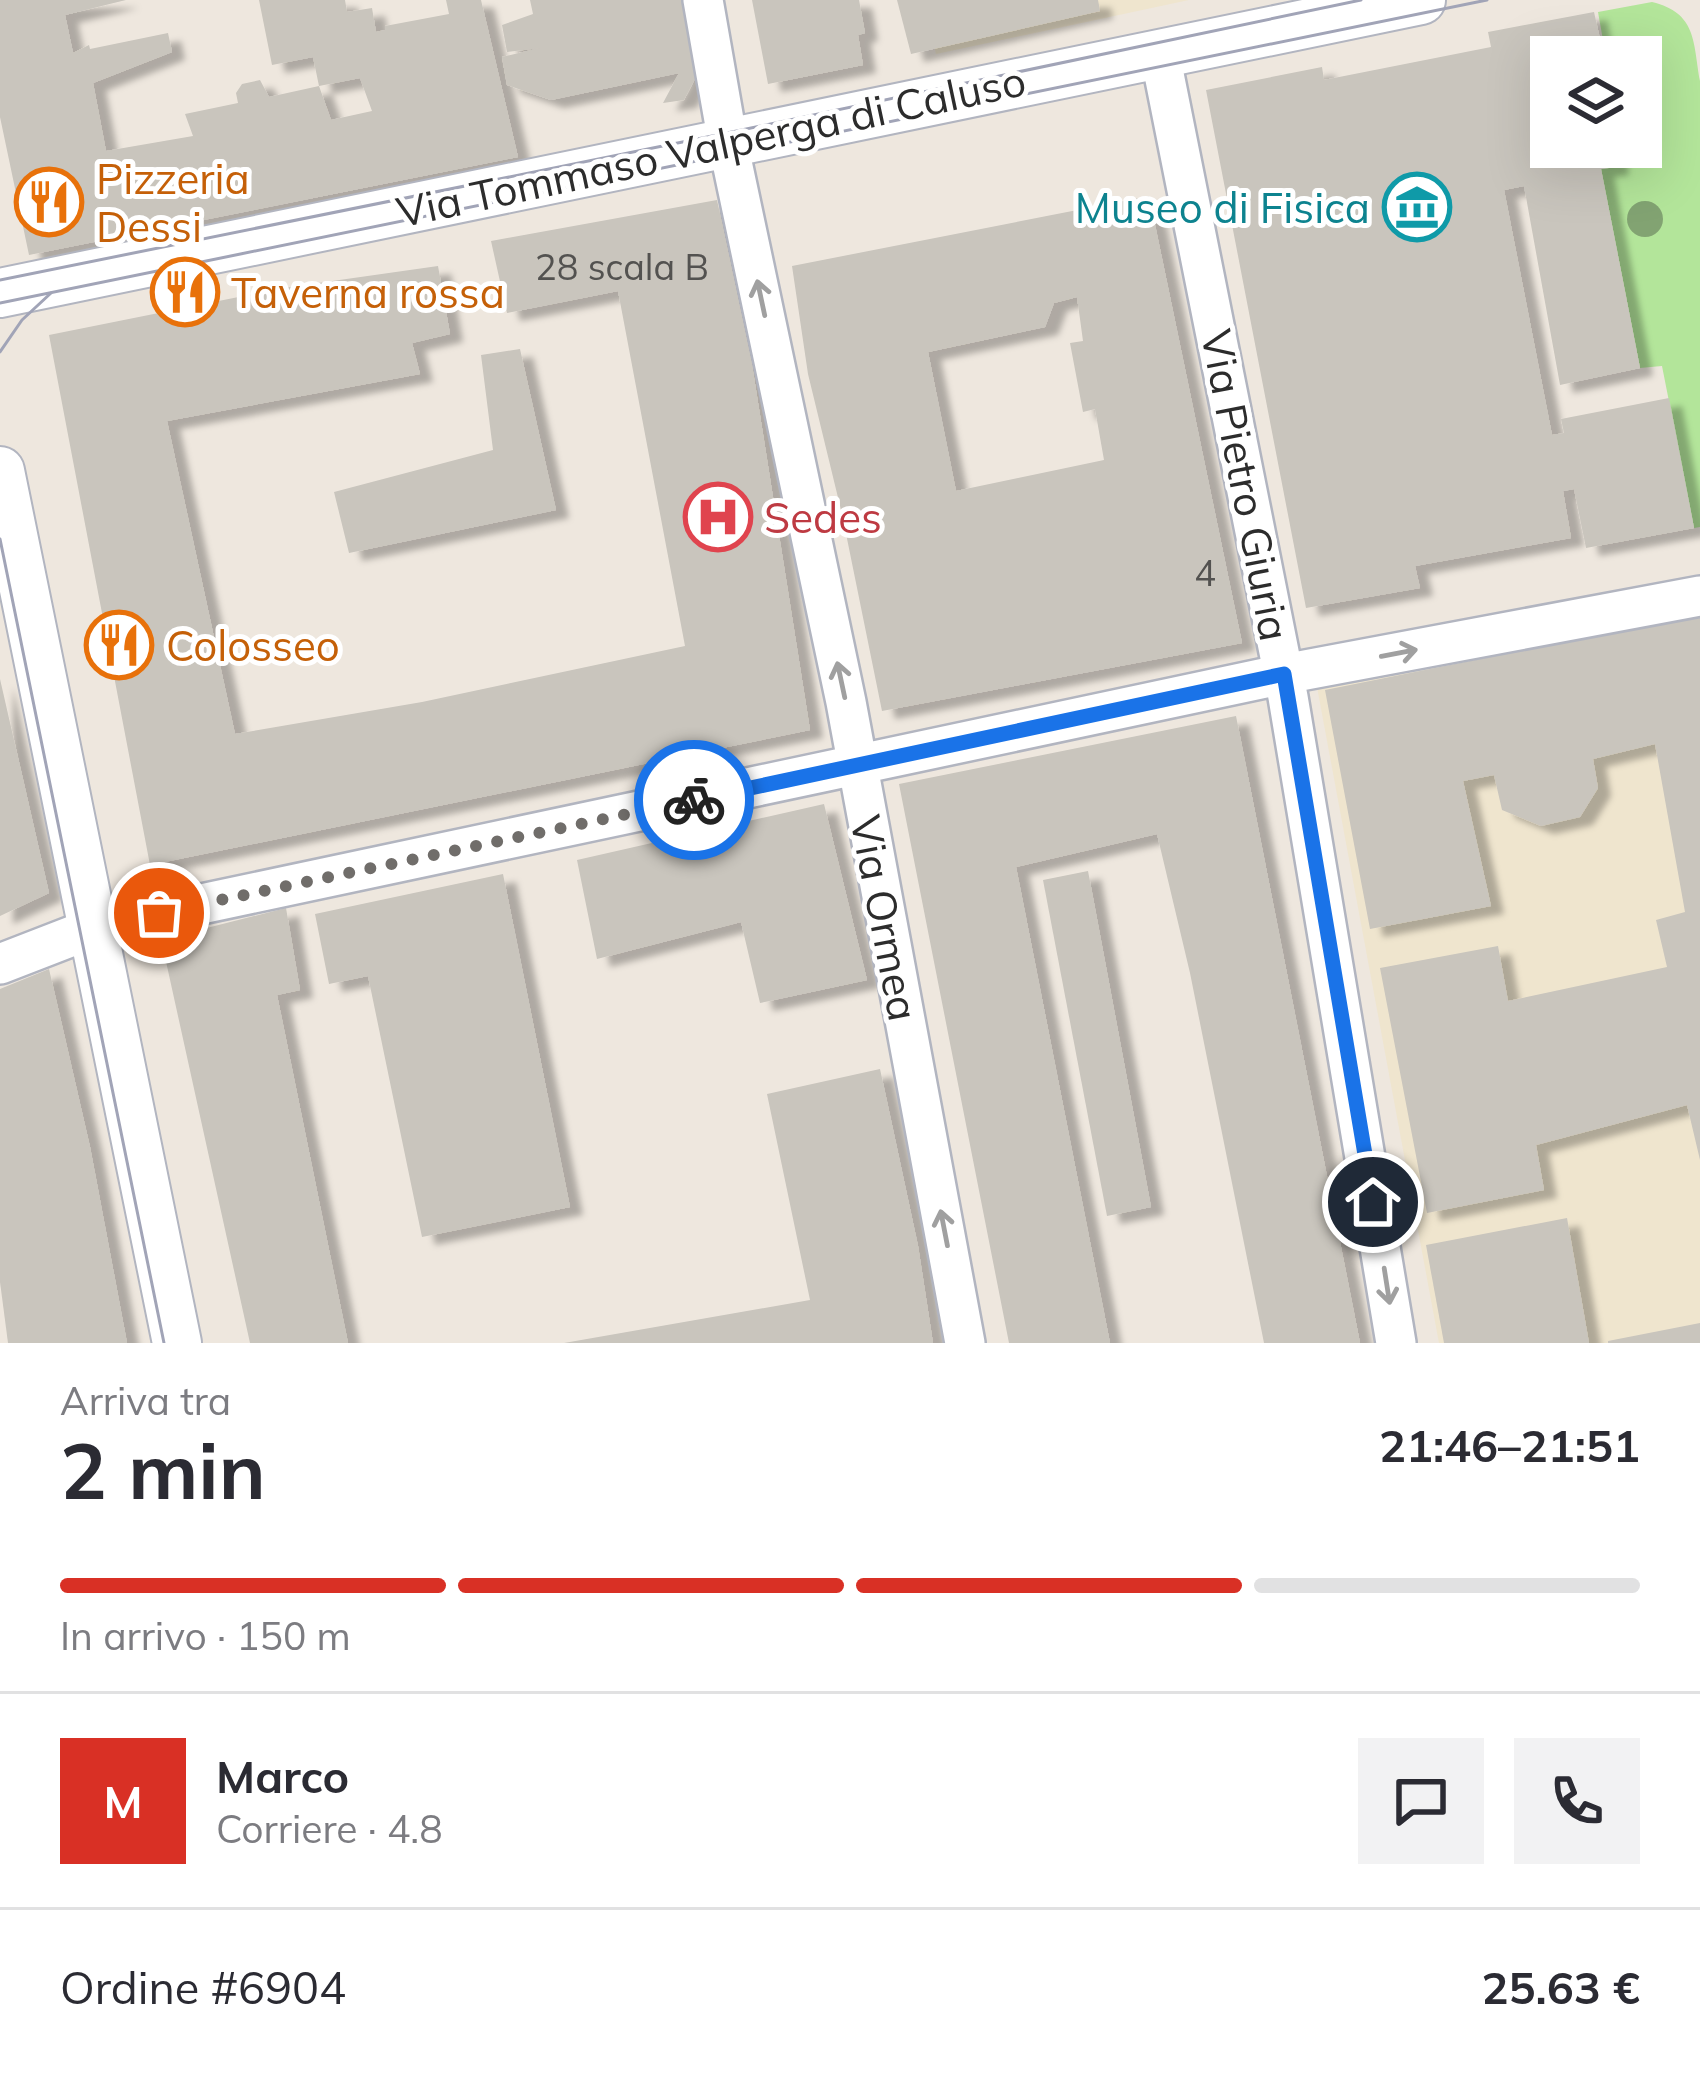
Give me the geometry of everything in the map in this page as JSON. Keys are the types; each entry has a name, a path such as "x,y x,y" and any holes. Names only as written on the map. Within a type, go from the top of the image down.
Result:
{"street":[{"name":"Via Ormea","path":"703,0 728,143 846,702 965,1343"},
{"name":"Via Tommaso Valperga di Caluso","path":"0,293 1421,0"},
{"name":"Via Pietro Giuria","path":"1160,54 1284,674 1396,1343"},
{"path":"0,471 177,1343"},
{"path":"0,964 93,928 1284,674 1700,596"}],"shaded area":[{"path":"924,0 1189,0 936,54"},
{"path":"1700,610 1700,1343 1439,1343 1317,687"}],"green space":[{"path":"1652,2 1678,14 1694,42 1700,81 1700,527 1694,528 1662,366 1640,368 1601,169 1662,168 1662,36 1602,36 1598,12"}],"building":[{"path":"0,0 126,0 65,15 73,53 89,45 90,49 168,33 172,52 93,83 106,151 193,136 185,114 238,103 236,93 242,84 260,80 269,97 319,86 313,57 272,65 259,0 345,0 347,12 372,8 376,32 385,26 449,14 446,0 481,0 518,157 29,255 0,117","holes":["360,78 372,111 331,120 319,86"]},
{"path":"530,0 688,0 700,69 684,100 663,103 679,73 551,100 507,85 502,57 540,48 507,52 502,25 533,14"},
{"path":"752,0 859,0 865,33 858,35 863,65 768,84"},
{"path":"897,0 1098,0 1100,11 911,54"},
{"path":"1594,12 1599,36 1530,36 1530,168 1608,168 1601,169 1640,368 1560,385 1524,186 1504,190 1552,435 1564,433 1561,419 1669,398 1694,528 1586,548 1574,489 1563,491 1571,538 1415,566 1420,588 1306,608 1206,90 1322,67 1324,80 1491,47 1488,32"},
{"path":"1149,196 1242,643 882,711 808,374 792,266","holes":["1077,297 1083,341 1070,343 1083,412 1095,409 1104,460 956,491 928,352 1045,327 1054,303"]},
{"path":"717,200 752,365 810,730 150,865 49,335 283,288 438,266 450,334 412,343 420,374 167,421 235,734 422,702 685,646 618,291 507,313 491,241"},
{"path":"520,349 556,510 349,553 334,492 493,450 481,355"},
{"path":"1700,615 1700,1160 1687,1105 1536,1145 1544,1190 1427,1213 1380,968 1498,946 1508,1001 1667,967 1656,920 1685,912 1655,744 1593,759 1598,788 1580,817 1541,826 1502,810 1494,775 1463,781 1491,906 1370,929 1325,690"},
{"path":"0,679 49,893 0,916"},
{"path":"1236,716 1360,1343 1264,1343 1190,973 1157,834 1016,867 1110,1343 1009,1343 899,784"},
{"path":"824,804 867,980 760,1003 741,922 597,959 577,860"},
{"path":"1088,871 1151,1207 1107,1216 1043,880"},
{"path":"503,874 570,1207 422,1237 368,976 329,984 315,914"},
{"path":"286,908 300,990 277,995 348,1343 250,1343 165,957 183,934"},
{"path":"49,969 90,1147 127,1343 8,1343 0,1282 0,989"},
{"path":"880,1069 918,1246 933,1343 564,1343 810,1300 767,1094"},
{"path":"1567,1218 1589,1343 1444,1343 1426,1245"},
{"path":"1700,1323 1700,1343 1608,1343 1608,1341"}],"tram line":[{"path":"0,280 1361,0"},
{"path":"0,303 1487,0"},
{"path":"0,352 22,320 51,293"},
{"path":"0,539 164,1343"}],"way so far":[{"path":"159,913 694,800"}],"place":[{"name":"Pizzeria Dessi","path":"49,202"},
{"name":"Museo di Fisica","path":"1417,207"},
{"name":"Taverna rossa","path":"185,292"},
{"name":"Sedes","path":"718,517"},
{"name":"Colosseo","path":"119,645"}],"route":[{"path":"694,800 1284,674 1373,1202"}]}
